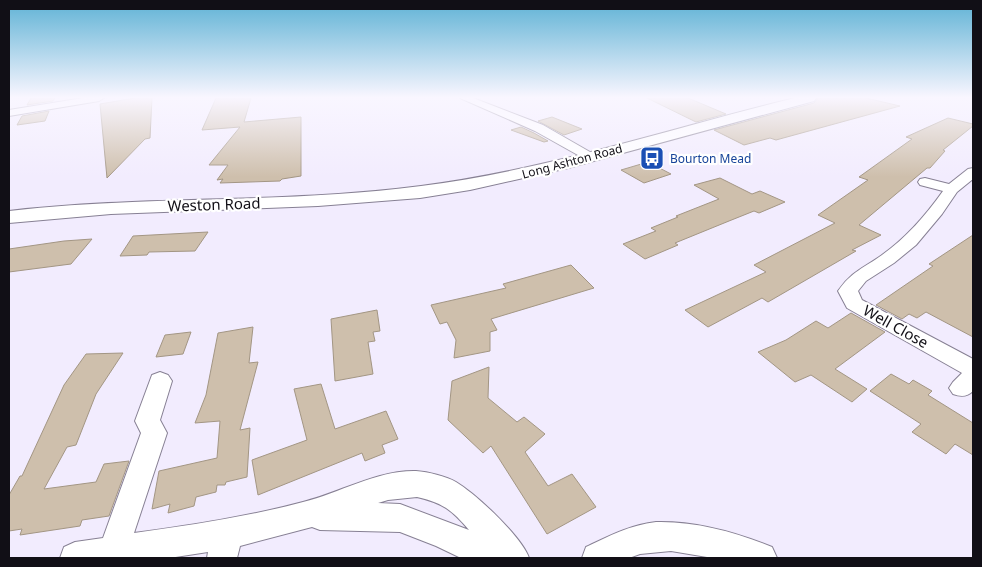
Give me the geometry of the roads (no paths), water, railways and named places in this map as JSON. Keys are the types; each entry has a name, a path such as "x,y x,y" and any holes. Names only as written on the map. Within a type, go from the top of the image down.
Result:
{"street":[{"path":"530,124 590,156"},
{"name":"Long Ashton Road","path":"420,192 503,179 709,124"},
{"name":"Well Close","path":"969,378 854,304 848,292 859,277 888,259 910,241 937,211 952,189 973,172"},
{"path":"925,182 952,189"},
{"name":"Weston Road","path":"9,217 130,208 336,199 420,192"},
{"path":"112,552 154,434 148,421 160,381"},
{"path":"75,558 112,552 224,546 388,487 417,484 446,491 470,510 514,558"},
{"path":"304,516 400,518 444,534 494,558"},
{"path":"597,558 639,539 685,536 761,558"}],"place":[{"name":"Bourton Mead","path":"652,158"}]}
